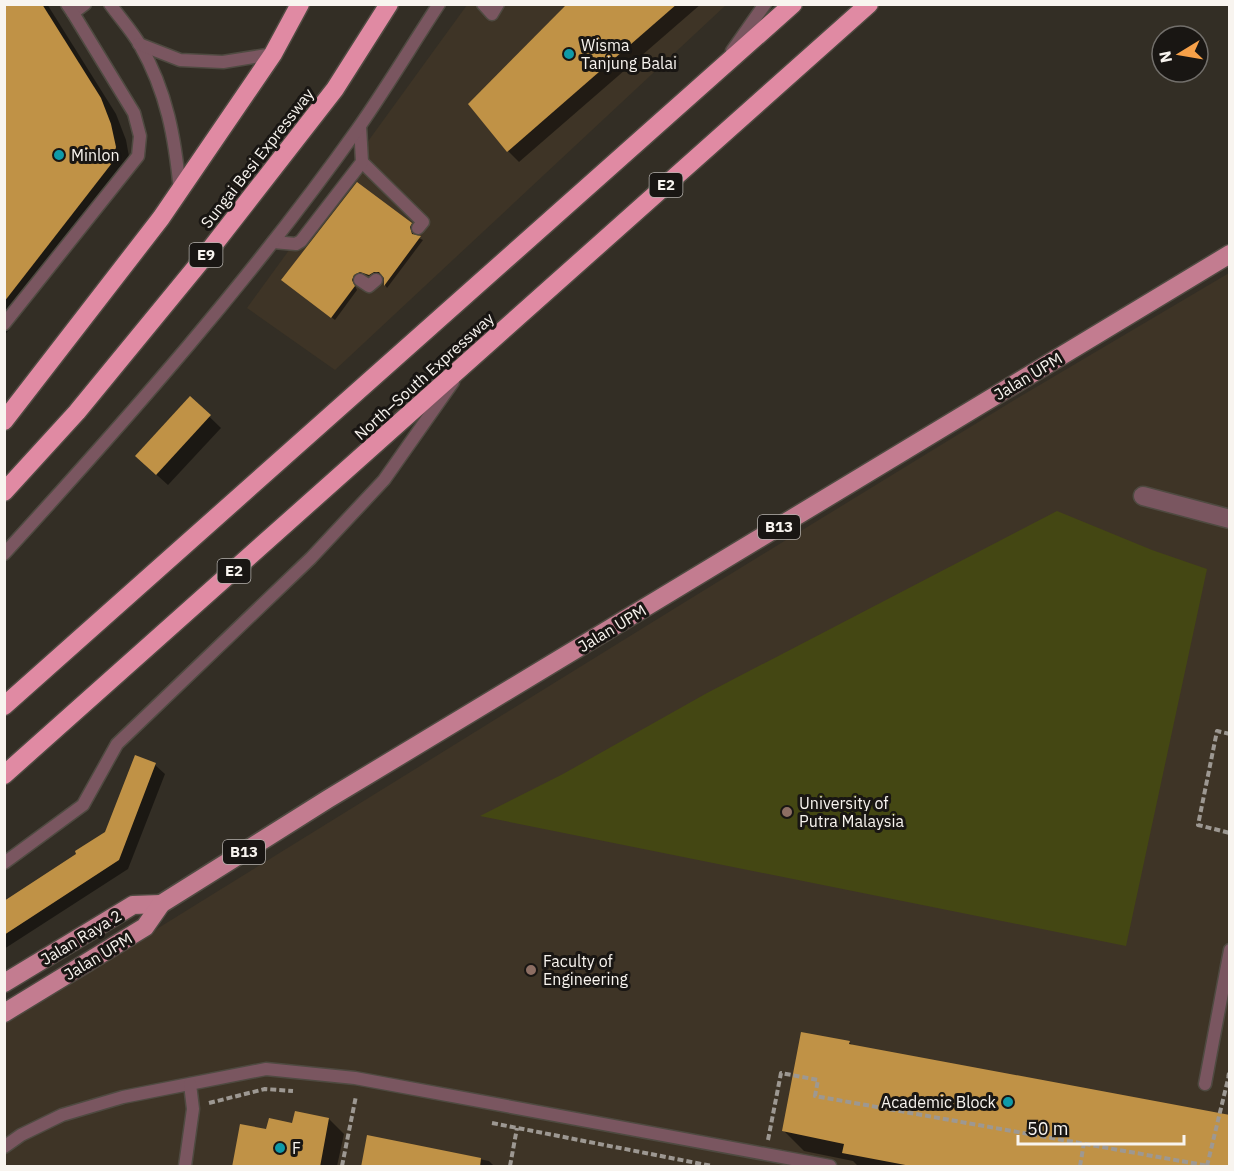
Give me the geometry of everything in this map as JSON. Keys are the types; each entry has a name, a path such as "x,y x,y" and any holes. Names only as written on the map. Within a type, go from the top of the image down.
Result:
{"highway":[{"path":"4,421 180,191 273,54 300,4"},
{"name":"Sungai Besi Expressway","path":"4,492 77,412 206,256 335,89 389,4"},
{"name":"North–South Expressway","path":"4,706 793,4"},
{"name":"North–South Expressway","path":"4,775 869,4"}],"main road":[{"name":"Jalan UPM","path":"4,1013 145,927 161,904 339,793 1230,254"},
{"name":"Jalan Raya 2","path":"4,983 134,905 161,904"}],"street":[{"path":"1143,496 1230,519"}],"lane":[{"path":"4,324 138,156 140,136 134,113 70,9 85,4"},
{"path":"110,4 139,44 162,91 175,144 180,191"},
{"path":"4,554 188,347 273,242 360,126 439,4"},
{"path":"483,4 492,14 498,4"},
{"path":"717,72 765,4"},
{"path":"139,44 180,60 223,62 273,54"},
{"path":"273,242 304,243 362,162 360,126"},
{"path":"362,162 423,222 418,228"},
{"path":"360,280 369,286 376,280"},
{"path":"4,863 83,804 117,744 311,558 384,480 464,367"},
{"path":"1204,1084 1230,950"},
{"path":"4,1147 21,1135 62,1115 123,1097 266,1069 355,1078 830,1167"},
{"path":"185,1167 193,1109 190,1084"}],"path":[{"path":"1230,734 1217,731 1198,825 1230,833"},
{"path":"766,1154 781,1073 818,1080 816,1096 1208,1166 1229,1076"},
{"path":"206,1104 265,1089 299,1092"},
{"path":"345,1095 368,1098"},
{"path":"342,1167 356,1096"},
{"path":"483,1121 712,1167"},
{"path":"510,1167 517,1128"},
{"path":"1080,1167 1084,1143"}],"shaded area":[{"path":"467,5 726,5 335,370 247,308"},
{"name":"University of Putra Malaysia","path":"1229,273 1229,1166 5,1166 5,1023 1016,399"}],"green space":[{"path":"1057,511 1152,550 1207,569 1126,946 480,816 563,774 707,693"}],"building":[{"name":"Minlon","path":"4,4 42,4 101,98 111,124 116,147 112,163 4,302"},
{"name":"Wisma Tanjung Balai","path":"567,4 677,4 507,152 468,104"},
{"path":"357,182 412,223 410,227 412,234 421,236 384,286 384,278 379,272 369,275 360,272 354,275 352,280 355,286 331,318 281,280"},
{"path":"190,396 211,415 156,475 135,456"},
{"path":"135,755 156,763 119,860 4,935 4,901 76,854 75,851 105,832"},
{"name":"Academic Block","path":"801,1032 850,1041 849,1044 1230,1115 1230,1167 916,1167 842,1153 844,1144 782,1131"},
{"name":"F","path":"295,1111 329,1118 320,1167 232,1167 240,1124 266,1129 269,1118 292,1123"},
{"path":"367,1135 481,1158 480,1167 361,1167"}],"place":[{"name":"Wisma Tanjung Balai","path":"569,54"},
{"name":"Minlon","path":"59,155"},
{"name":"University of Putra Malaysia","path":"787,812"},
{"name":"Faculty of Engineering","path":"531,970"},
{"name":"Academic Block","path":"1008,1102"},
{"name":"F","path":"280,1148"}]}
